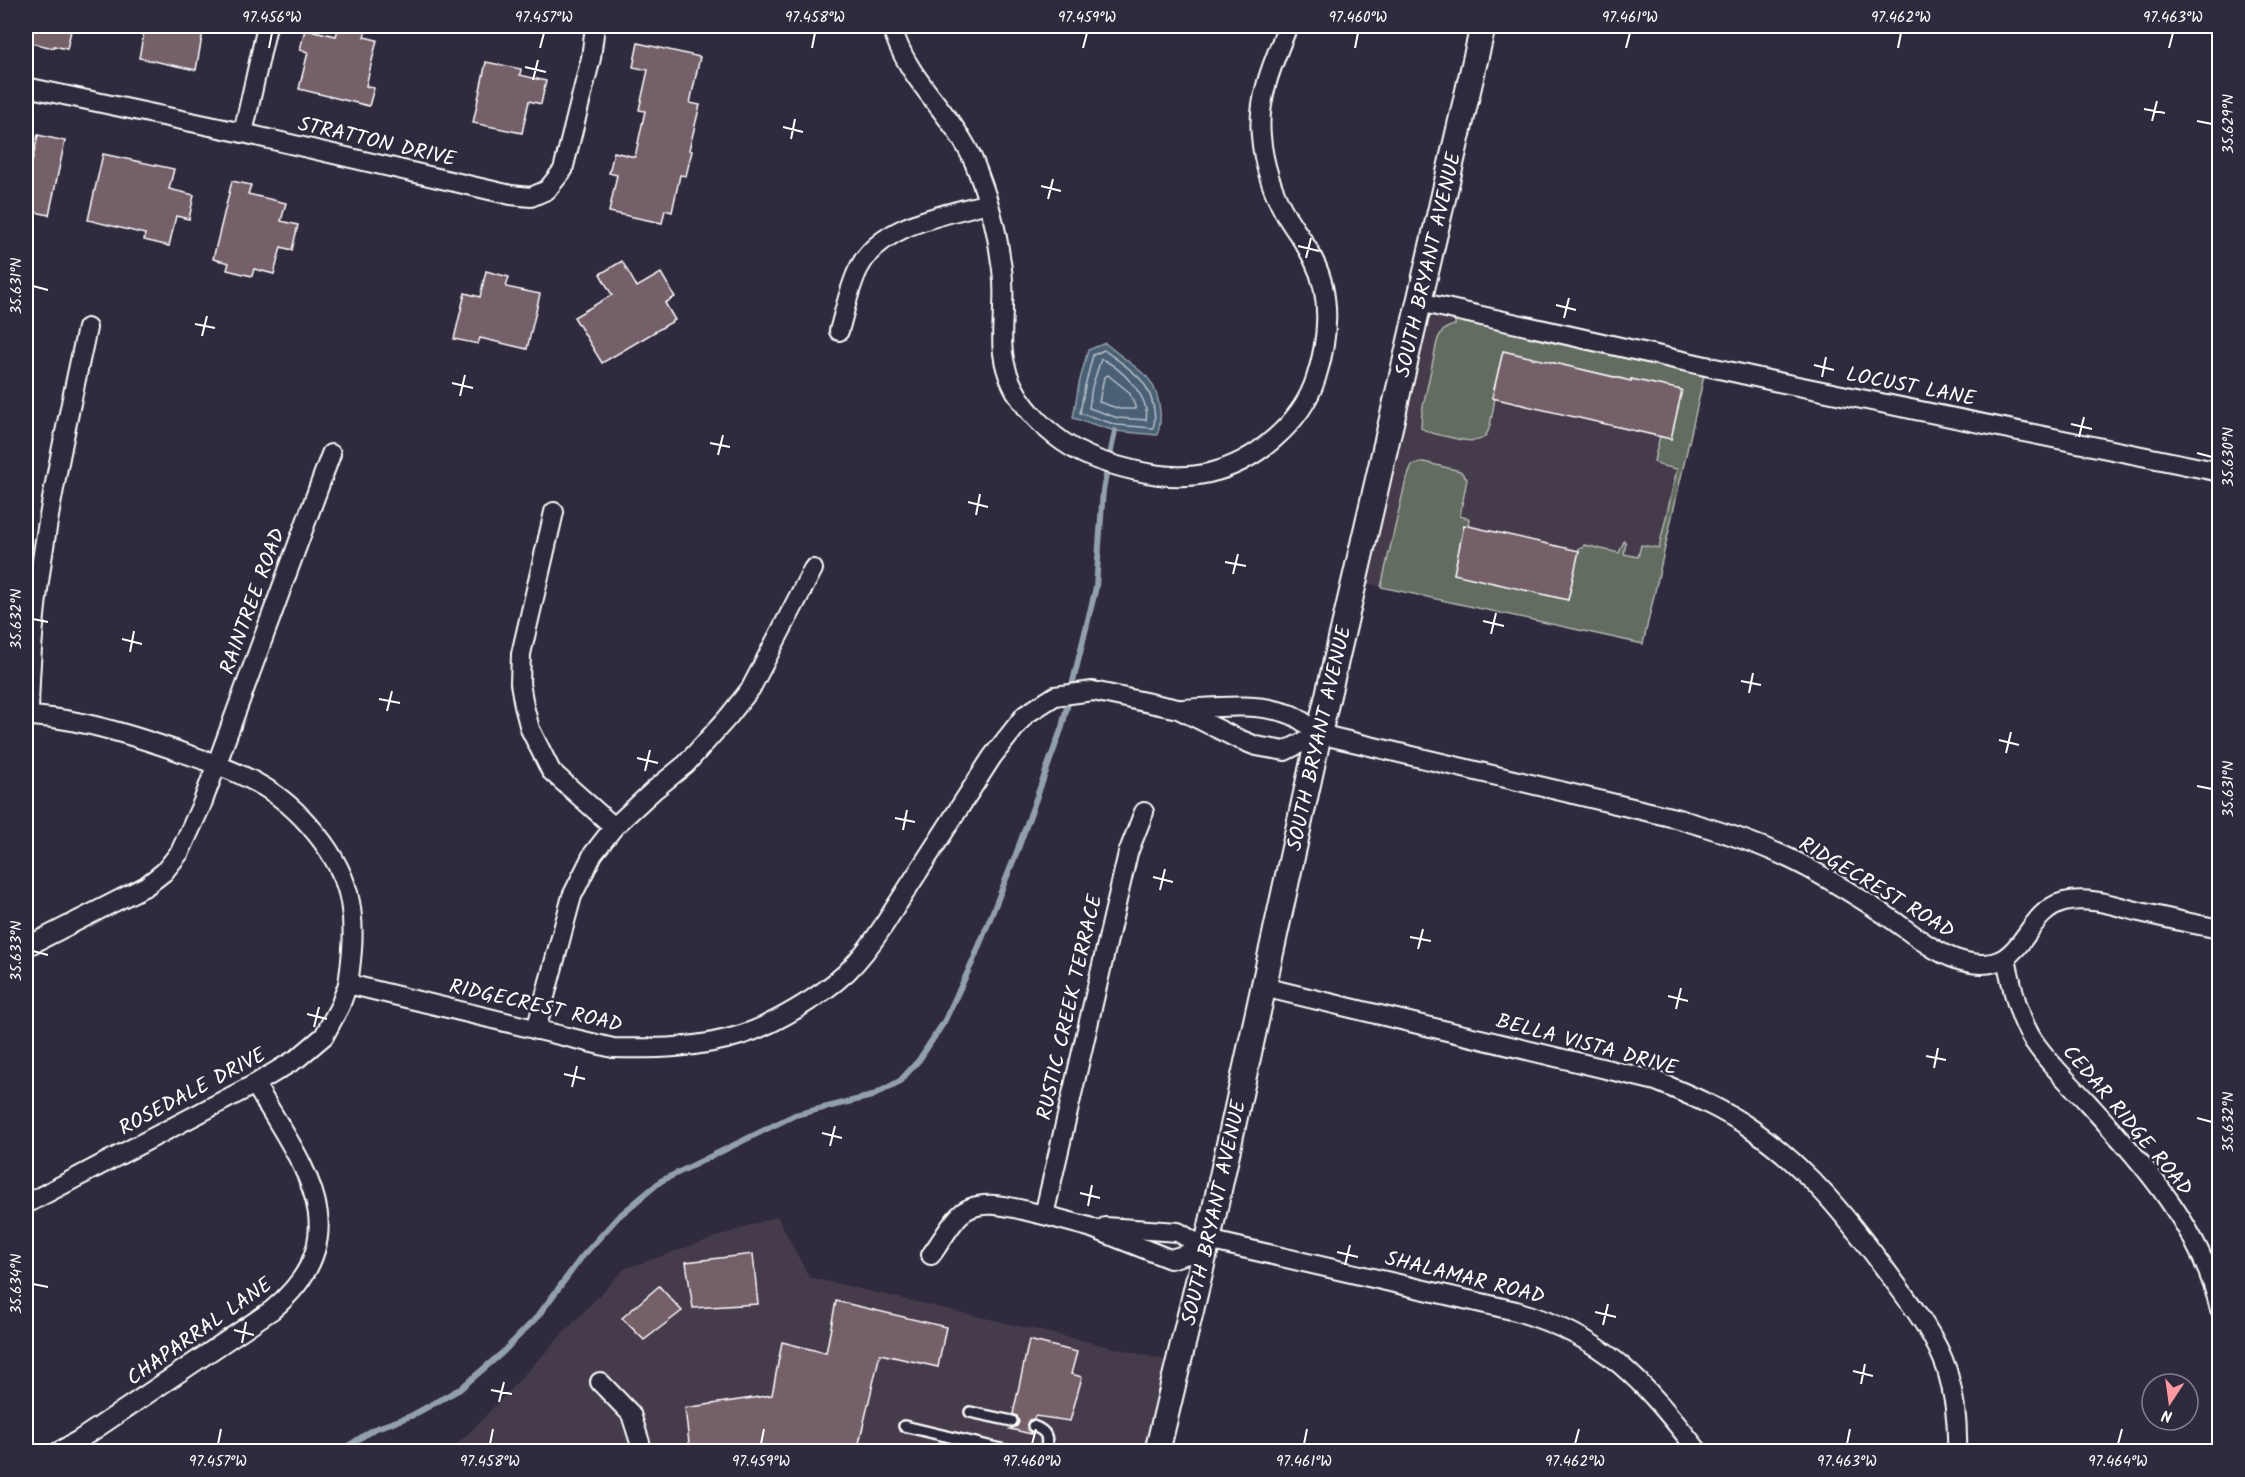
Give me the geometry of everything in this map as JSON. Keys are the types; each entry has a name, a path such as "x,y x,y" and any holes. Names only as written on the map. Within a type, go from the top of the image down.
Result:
{"street":[{"path":"243,133 267,26"},
{"name":"STRATTON DRIVE","path":"26,87 243,133 511,195 531,197 547,189 563,170 591,58 596,26"},
{"path":"892,26 900,50 912,70 962,140 973,161 988,203 1000,256 1004,304 1003,354 1008,376 1033,416 1058,440 1088,458 1163,476 1182,476 1225,469 1249,456 1290,423 1306,401 1316,379 1322,355 1326,316 1322,280 1315,262 1276,195 1261,136 1263,99 1288,26"},
{"name":"SOUTH BRYANT AVENUE","path":"1157,1452 1207,1245 1319,734 1483,26"},
{"path":"839,331 859,268 877,245 896,233 923,222 988,203"},
{"name":"LOCUST LANE","path":"1419,302 1773,381 2220,472"},
{"path":"87,328 41,564 27,716 95,726 132,735 216,764 258,783 295,810 319,836 340,872 350,902 352,953 348,984"},
{"name":"RAINTREE ROAD","path":"26,947 146,886 164,872 180,852 191,832 331,454"},
{"path":"554,512 521,654 520,683 524,706 530,729 551,771 614,827"},
{"path":"536,1030 572,896 594,854 614,827 631,810 686,764 751,688 813,569"},
{"name":"RIDGECREST ROAD","path":"348,984 614,1048 650,1049 689,1046 741,1035 804,1004 847,972 869,947 992,757 1024,715 1055,696 1093,691 1178,709 1256,746 1285,751 1319,734"},
{"name":"RIDGECREST ROAD","path":"1178,709 1238,706 1262,709 1293,716 1319,734 1705,827 1758,846 1808,868 1876,908 1938,950 1965,962 1985,964 2006,958"},
{"name":"RUSTIC CREEK TERRACE","path":"1044,1215 1128,853 1144,812"},
{"path":"2006,958 2037,921 2049,910 2063,902 2085,901 2106,904 2220,930"},
{"name":"CEDAR RIDGE ROAD","path":"2006,958 2018,1008 2031,1037 2150,1176 2181,1218 2205,1264 2220,1310"},
{"name":"ROSEDALE DRIVE","path":"26,1204 255,1084 298,1058 324,1036 340,1006 348,984"},
{"name":"BELLA VISTA DRIVE","path":"1263,987 1656,1081 1709,1103 1754,1131 1795,1163 1834,1203 1902,1291 1932,1336 1946,1369 1957,1415 1957,1452"},
{"name":"CHAPARRAL LANE","path":"58,1452 80,1440 272,1310 291,1294 308,1272 316,1249 319,1228 318,1206 311,1182 255,1084"},
{"path":"931,1255 960,1215 979,1205 1005,1207 1089,1227 1170,1259 1207,1245"},
{"path":"1089,1227 1178,1232 1207,1245"},
{"name":"SHALAMAR ROAD","path":"1207,1245 1516,1311 1558,1325 1589,1341 1630,1371 1654,1396 1699,1452"},
{"path":"600,1382 631,1414 643,1452"}],"lane":[{"path":"969,1412 1012,1421"},
{"path":"904,1426 1013,1452"},
{"path":"1033,1426 1044,1430 1046,1434 1045,1452"}],"shaded area":[{"path":"1419,302 1706,366 1643,644 1355,581"},
{"path":"777,1216 809,1277 1179,1363 1157,1451 447,1452 471,1431 624,1269"}],"green space":[{"path":"1455,320 1468,321 1704,376 1643,644 1381,587 1405,484 1412,465 1424,462 1460,471 1467,479 1460,516 1469,519 1468,526 1464,526 1454,574 1507,586 1519,538 1567,600 1579,548 1583,548 1584,545 1619,553 1624,541 1626,543 1624,554 1638,557 1641,545 1659,548 1677,469 1659,465 1654,461 1660,436 1681,390 1631,379 1620,427 1614,426 1624,379 1503,351 1492,398 1495,399 1491,420 1486,434 1475,441 1466,441 1432,433 1421,428 1422,411 1438,338 1446,329 1455,325"}],"water":[{"path":"1105,343 1146,376 1154,388 1160,412 1157,435 1115,431 1073,418 1088,350"}],"building":[{"path":"26,26 72,26 67,49 26,42"},
{"path":"145,26 204,26 196,70 139,58"},
{"path":"339,26 367,26 364,37 377,40 366,86 374,88 369,106 299,89 308,52 300,50 305,29 336,36"},
{"path":"638,43 700,57 690,103 700,105 689,150 692,151 686,176 680,175 672,212 665,210 662,223 609,212 617,175 609,173 614,152 635,157 645,111 639,110 648,70 633,67"},
{"path":"486,62 521,69 520,75 546,81 541,104 529,101 522,133 473,123"},
{"path":"38,135 65,141 49,215 26,210 26,161 32,162"},
{"path":"103,154 174,169 169,189 194,195 189,219 176,216 169,246 144,240 145,234 88,220"},
{"path":"232,181 251,185 248,194 286,203 281,221 298,225 292,250 281,247 274,274 254,269 252,276 227,270 229,263 213,259"},
{"path":"622,261 637,287 661,273 675,297 665,303 675,320 602,363 574,317 612,295 600,274"},
{"path":"486,271 509,277 506,287 540,294 527,349 480,338 478,344 454,339 465,293 480,297"},
{"path":"1503,351 1631,381 1631,379 1682,390 1671,439 1492,398"},
{"path":"1464,525 1579,551 1568,600 1454,574"},
{"path":"753,1254 758,1304 693,1308 686,1262"},
{"path":"659,1286 682,1311 644,1340 622,1318"},
{"path":"836,1301 946,1327 938,1367 880,1354 857,1452 774,1452 775,1446 735,1452 690,1452 685,1408 772,1395 782,1342 826,1353"},
{"path":"1029,1340 1077,1352 1071,1374 1082,1377 1070,1421 1035,1416 1027,1424 1031,1434 1010,1429 1017,1426 1019,1422 1017,1416 1013,1414"}],"waterway":[{"path":"339,1452 374,1429 411,1416 460,1389 502,1353 538,1316 581,1258 618,1217 661,1181 795,1115 872,1096 900,1081 919,1060 944,1022 973,961 1016,854 1062,727 1096,587 1103,490 1115,431"}]}
